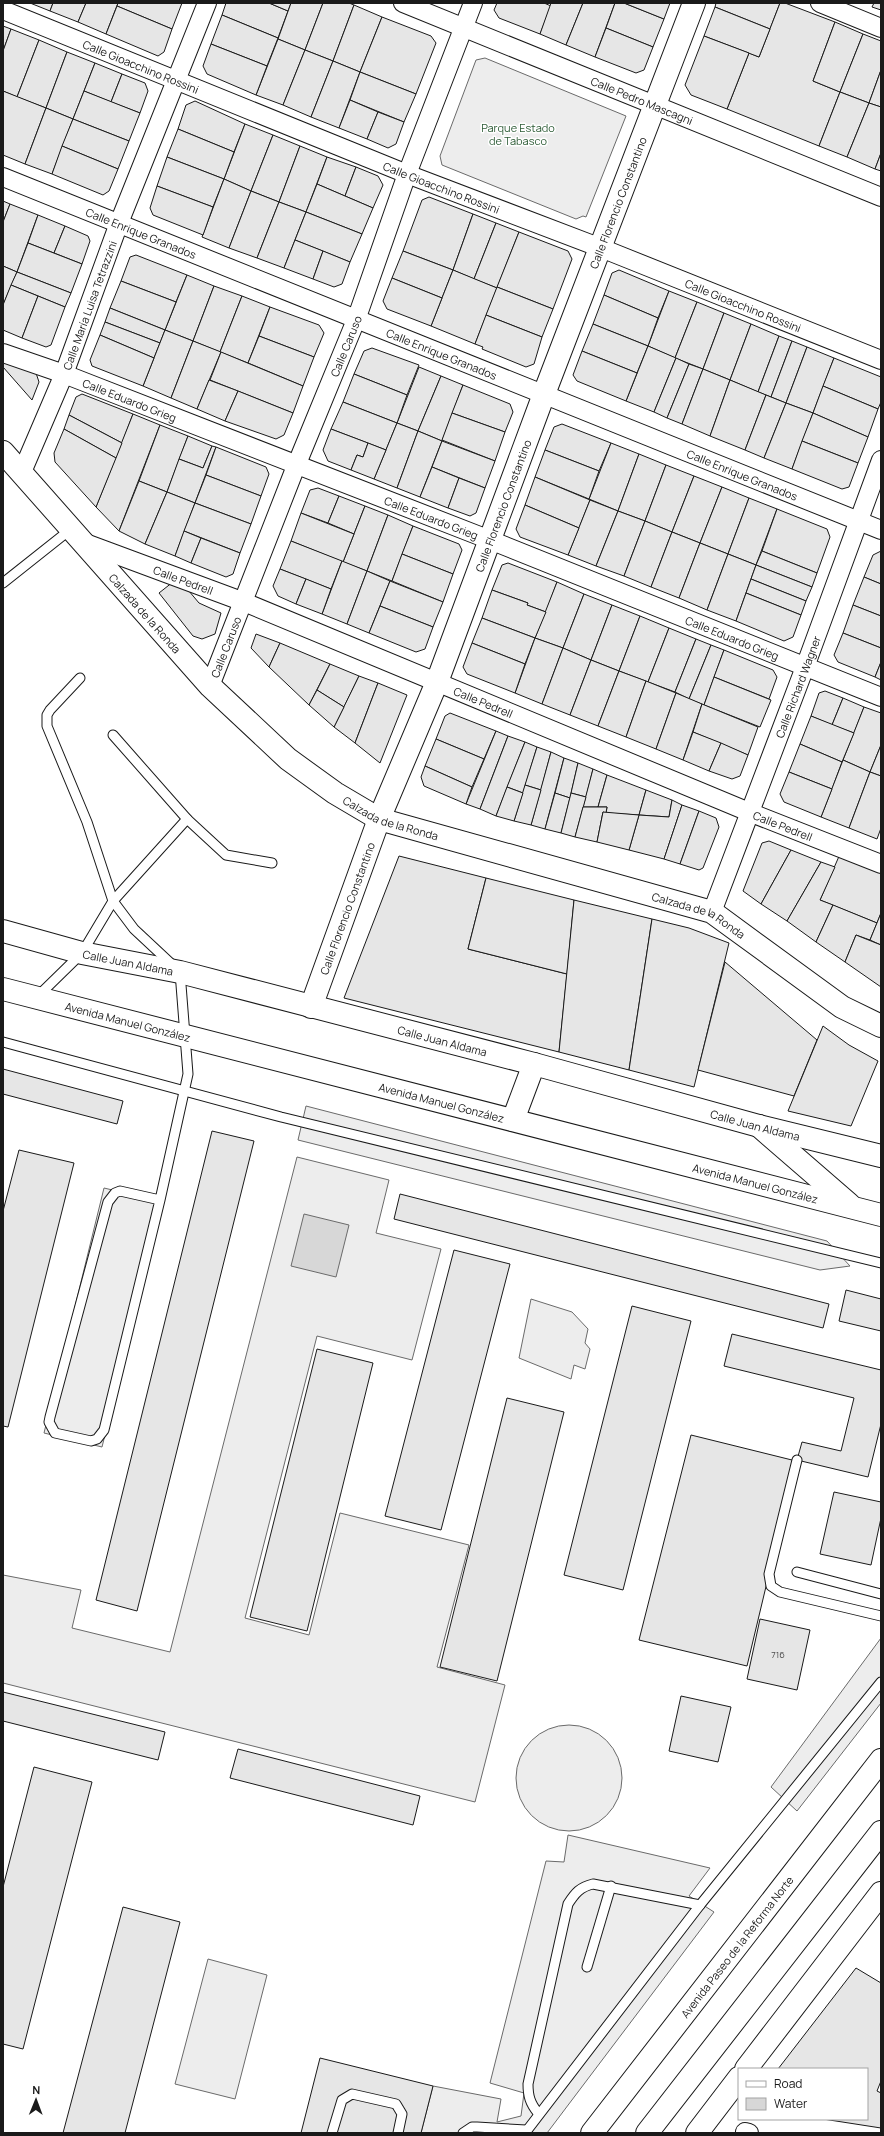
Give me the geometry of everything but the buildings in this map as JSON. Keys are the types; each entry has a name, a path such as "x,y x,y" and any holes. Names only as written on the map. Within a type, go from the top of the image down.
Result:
{"street":[{"name":"Calle María Luisa Tetrazzini","path":"22,472 64,374 119,223 207,3"},
{"name":"Calle Pedro Mascagni","path":"403,3 881,197"},
{"name":"Calle Caruso","path":"210,686 296,466 356,320 407,174 473,3"},
{"name":"Calle Florencio Constantino","path":"311,1007 379,819 437,682 544,394 694,3"},
{"path":"820,3 881,28"},
{"name":"Calle Gioacchino Rossini","path":"3,10 407,174 601,248 881,360"},
{"name":"Calle Enrique Granados","path":"3,177 881,530"},
{"name":"Calle Eduardo Grieg","path":"3,353 64,374 296,466 490,540 881,697"},
{"name":"Calzada de la Ronda","path":"3,452 210,686 288,759 335,793 379,819 712,912 842,1007 881,1026"},
{"name":"Calle Richard Wagner","path":"712,912 805,667 881,460"},
{"name":"Calle Pedrell","path":"78,536 244,602 749,812 881,864"},
{"name":"Calle Juan Aldama","path":"3,931 82,953 180,972 534,1064 759,1126 881,1156"},
{"name":"Avenida Manuel González","path":"3,989 881,1215"},
{"path":"513,1120 534,1064"},
{"path":"759,1126 852,1207"},
{"name":"Avenida Paseo de la Reforma Norte","path":"592,2133 881,1760"},
{"path":"647,2133 881,1832"},
{"path":"747,2068 881,1893"},
{"path":"697,2133 738,2079"}],"lane":[{"path":"3,583 78,536"},
{"path":"80,678 50,710 46,720 87,822 113,901 134,929 180,972 188,1074 160,1200 104,1430 97,1439 91,1441 55,1432 51,1428 50,1417 108,1202 115,1193 120,1191 160,1200"},
{"path":"113,735 188,819 226,855 272,863"},
{"path":"36,998 82,953 113,901 188,819"},
{"path":"3,1042 281,1116 881,1263"},
{"path":"797,1460 769,1574 771,1586 780,1592 881,1616"},
{"path":"797,1572 881,1594"},
{"path":"463,2133 472,2127 525,2132 700,1905 881,1682"},
{"path":"538,2114 531,2104 528,2084 568,1904 576,1891 584,1886 593,1884 611,1886 700,1905"},
{"path":"587,1967 611,1886"},
{"path":"332,2133 342,2100 352,2094 396,2104 402,2114 398,2133"}],"shaded area":[{"name":"Parque Estado de Tabasco","path":"485,58 626,116 586,217 583,216 576,219 442,165 440,156 476,60"},
{"path":"306,1106 827,1241 850,1266 820,1270 298,1140"},
{"path":"297,1157 389,1180 376,1233 441,1249 412,1360 317,1336 245,1618 309,1635 340,1513 469,1545 437,1667 505,1685 475,1802 3,1683 3,1575 81,1590 72,1628 170,1652"},
{"path":"104,1188 163,1202 102,1447 44,1433"},
{"path":"531,1299 572,1312 588,1329 585,1343 590,1349 585,1369 574,1365 571,1379 519,1358"},
{"path":"881,1638 881,1703 797,1811 771,1787"},
{"path":"569,1725 589,1729 606,1741 618,1758 622,1778 618,1798 606,1815 589,1827 569,1831 549,1827 532,1815 520,1798 516,1778 520,1758 532,1741 549,1729"},
{"path":"568,1835 710,1868 689,1896 714,1912 547,2133 421,2133 433,2086 501,2099 497,2122 521,2116 524,2093 490,2083 546,1861 564,1862"},
{"path":"208,1959 267,1975 235,2099 175,2084"}],"water":[{"path":"304,1214 349,1225 336,1277 291,1266"}]}
